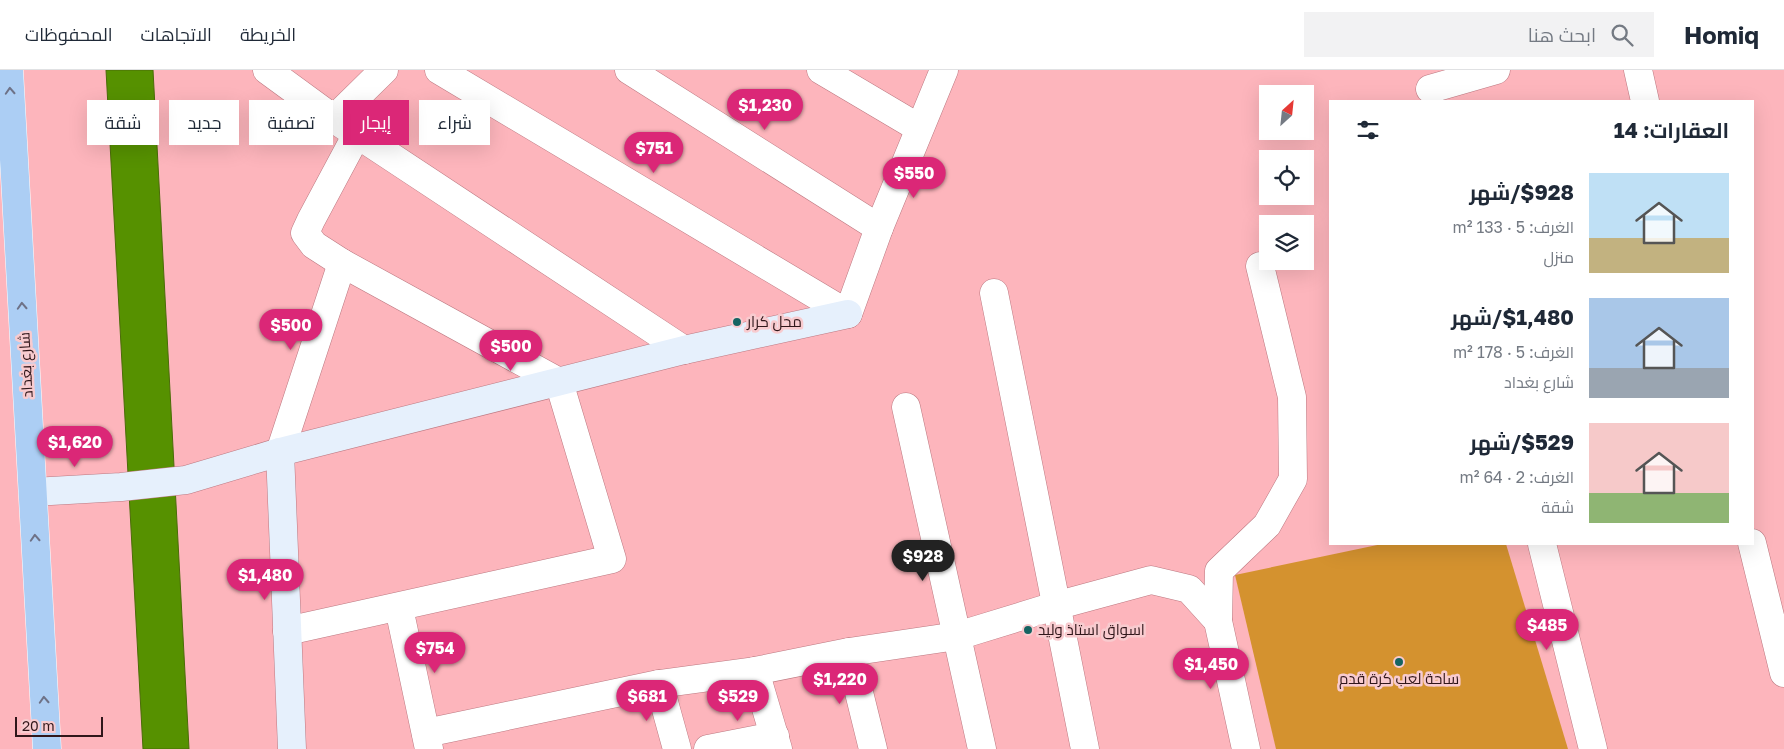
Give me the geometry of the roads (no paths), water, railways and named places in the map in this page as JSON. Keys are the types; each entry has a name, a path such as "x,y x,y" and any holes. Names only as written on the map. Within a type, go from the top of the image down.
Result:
{"highway":[{"name":"شارع بغداد","path":"9,70 47,749"}],"street":[{"path":"267,70 343,125"},
{"path":"334,119 384,70"},
{"path":"439,70 848,314"},
{"path":"629,70 879,228"},
{"path":"820,70 919,128"},
{"path":"848,314 879,228 944,70"},
{"path":"1430,87 1496,70"},
{"path":"1638,70 1645,100"},
{"path":"287,632 612,559 559,382 342,263 314,245 305,233 351,145"},
{"path":"374,145 684,350"},
{"path":"292,749 280,452 342,263"},
{"path":"1246,749 1218,621 1219,571 1267,525 1293,479 1292,397 1261,270"},
{"path":"994,293 1085,749"},
{"path":"33,492 120,487 186,480 280,452 684,350 848,314"},
{"path":"906,407 982,749"},
{"path":"1542,545 1593,749"},
{"path":"1752,545 1784,673"},
{"path":"399,608 428,741 659,684 754,671 849,652 957,636 1055,606 1151,580 1189,589 1218,621"},
{"path":"849,652 873,749"},
{"path":"708,749 777,743 754,671"},
{"path":"659,684 677,749"}],"place":[{"name":"محل كرار","path":"737,322"},
{"name":"اسواق استاذ وليد","path":"1028,630"},
{"name":"ساحة لعب كرة قدم","path":"1399,662"}]}
